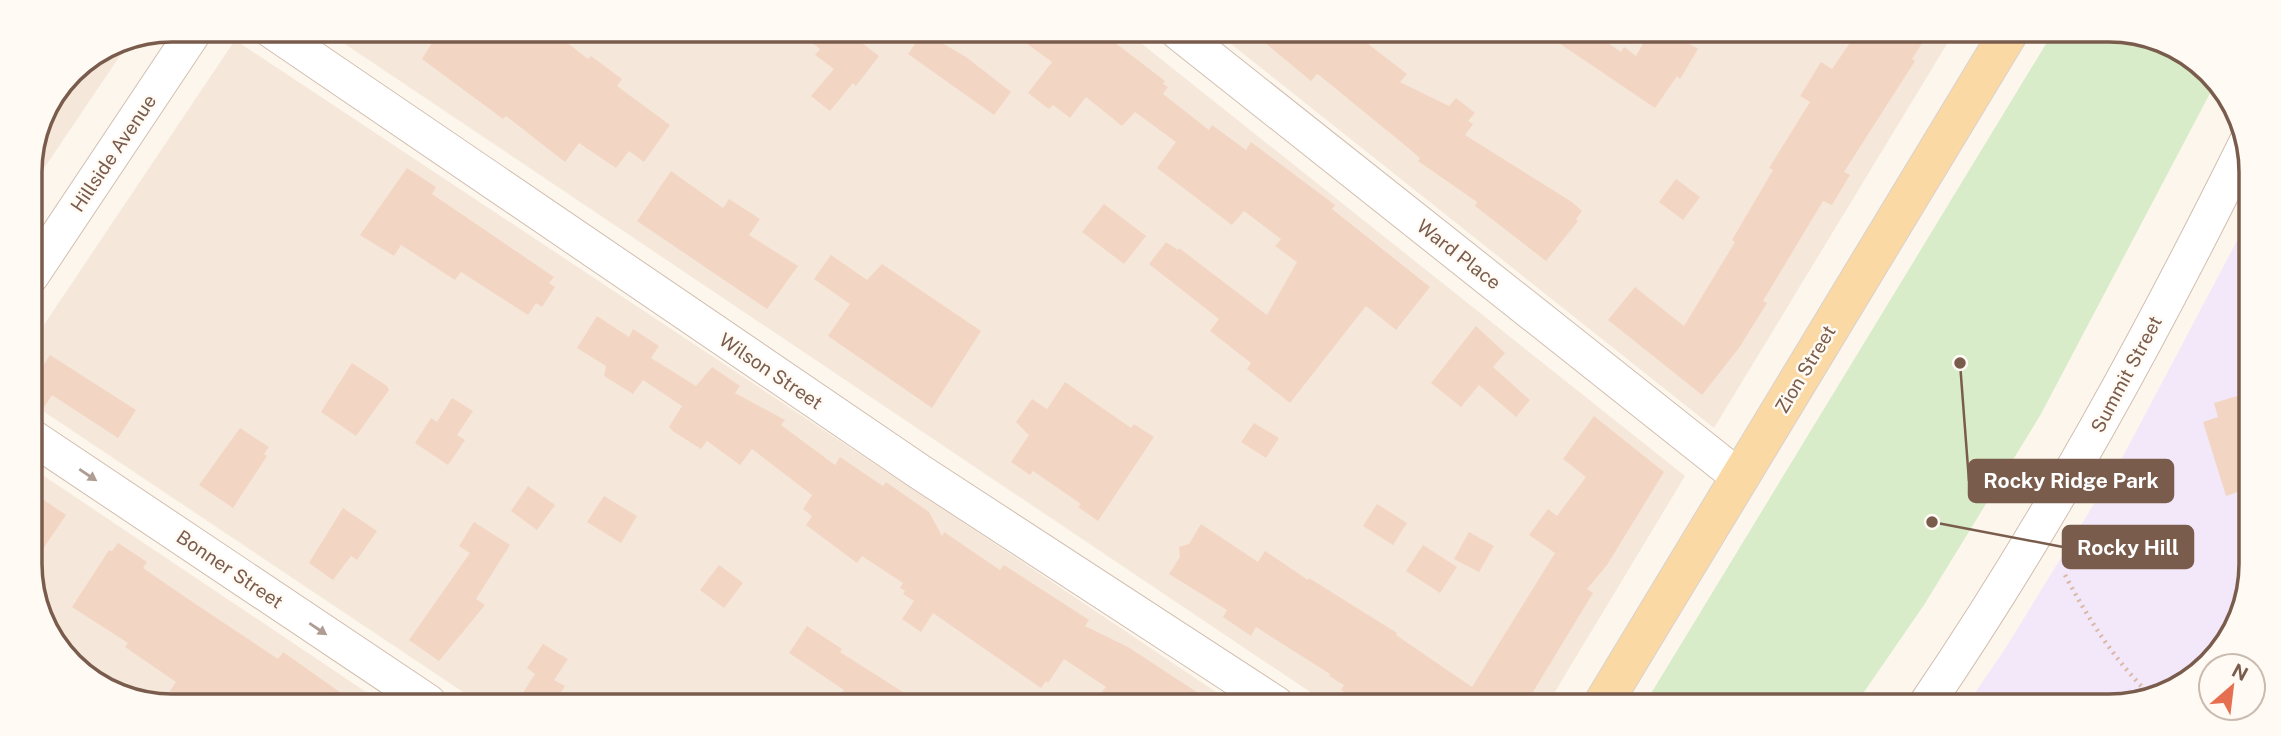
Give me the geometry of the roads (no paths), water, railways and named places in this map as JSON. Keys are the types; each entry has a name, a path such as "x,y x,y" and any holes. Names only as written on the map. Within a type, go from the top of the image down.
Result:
{"main road":[{"name":"Zion Street","path":"1609,694 2003,42"}],"street":[{"name":"Hillside Avenue","path":"42,260 187,42"},
{"name":"Wilson Street","path":"289,42 909,465 1261,694"},
{"name":"Ward Place","path":"1191,42 1740,477"},
{"name":"Summit Street","path":"1933,694 2002,590 2067,482 2238,159"},
{"name":"Bonner Street","path":"42,444 416,694"}],"place":[{"name":"Rocky Ridge Park","path":"1960,363"},
{"name":"Rocky Hill","path":"1932,522"}]}
